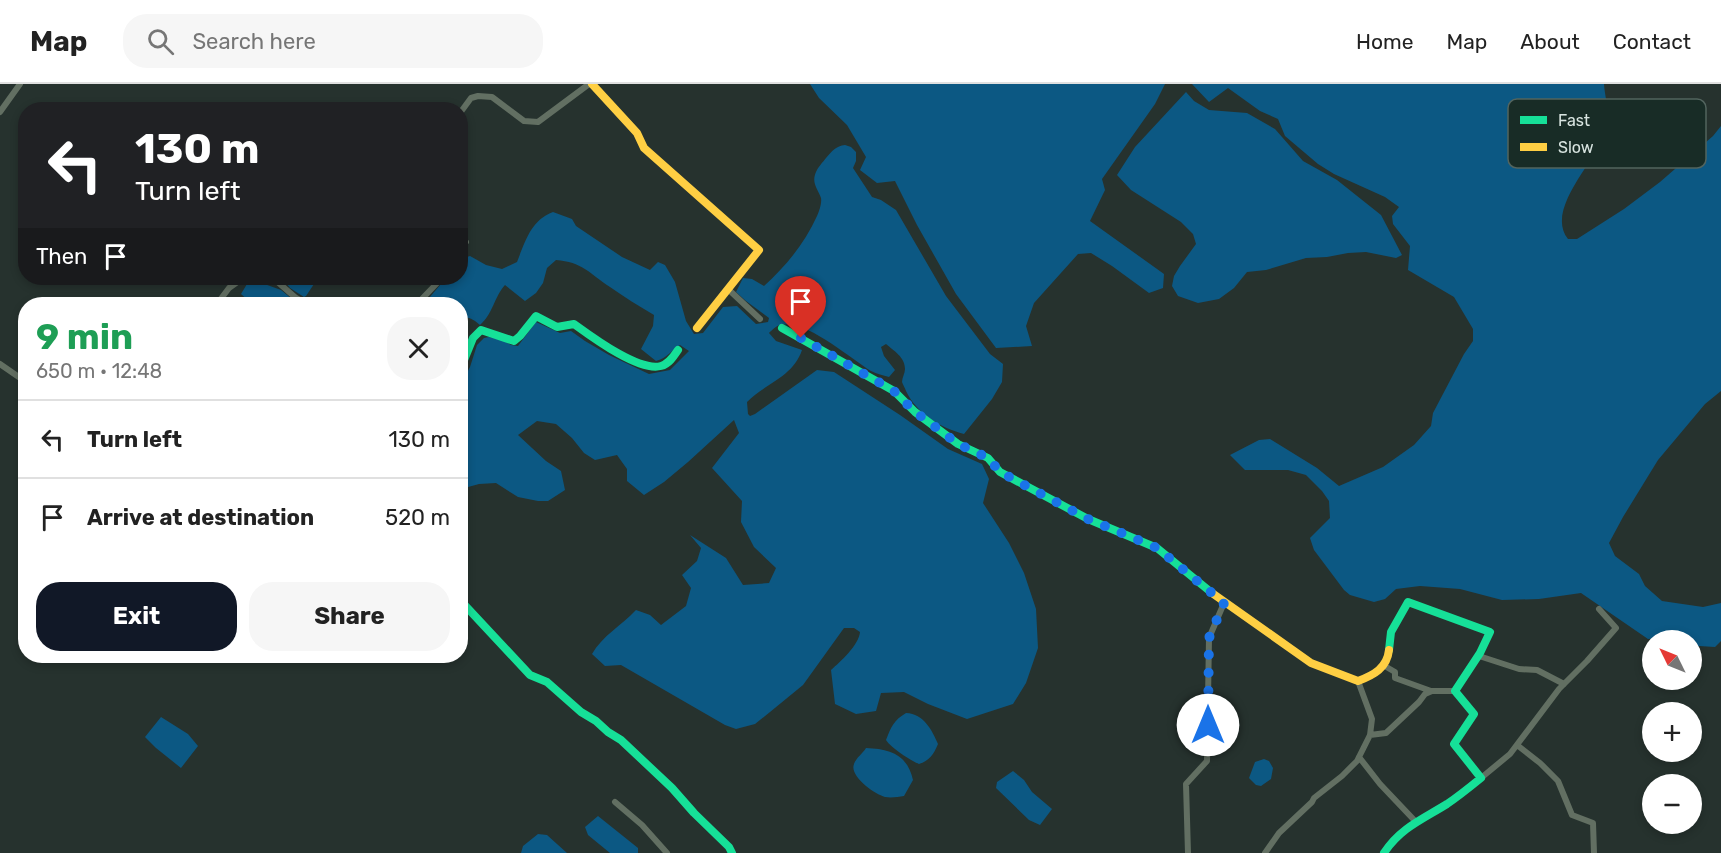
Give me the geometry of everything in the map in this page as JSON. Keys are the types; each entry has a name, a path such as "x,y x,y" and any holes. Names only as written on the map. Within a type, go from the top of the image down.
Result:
{"street":[{"path":"0,112 20,84"},
{"path":"468,102 471,98 478,96 492,97 524,121 538,122 591,84 637,133 644,148 759,250 697,328"},
{"path":"222,297 233,285"},
{"path":"281,285 295,297"},
{"path":"424,297 435,285"},
{"path":"728,289 760,319"},
{"path":"468,350 473,338 481,330 514,341 521,336 536,316 557,327 574,324 635,362 658,367 665,366 678,350"},
{"path":"782,328 894,391 915,412 958,444 988,458 1000,472 1088,519 1157,548 1224,603 1311,663 1358,681 1376,674 1388,659 1391,632 1408,602 1490,632 1479,656 1455,691"},
{"path":"0,364 18,376"},
{"path":"1188,853 1186,784 1207,761 1209,638 1224,603"},
{"path":"468,609 530,675 547,682 581,712 621,740 672,788 729,847 732,853"},
{"path":"1384,853 1389,843 1400,832 1449,803 1510,754 1564,684 1616,628 1599,609"},
{"path":"1479,656 1519,669 1537,670 1564,684"},
{"path":"1383,665 1395,672 1395,678 1431,692"},
{"path":"1265,853 1279,833 1359,758 1370,735 1372,719 1358,681"},
{"path":"1370,735 1386,733 1425,694 1455,691"},
{"path":"1455,691 1474,714 1454,744 1481,778"},
{"path":"1517,745 1558,781 1572,815 1593,823 1594,853"},
{"path":"1359,758 1416,822"},
{"path":"615,802 642,825 668,853"}],"water":[{"path":"810,84 1165,84 1155,104 1102,179 1105,190 1090,221 1164,274 1163,288 1149,293 1091,253 1078,254 1034,303 1026,326 1032,346 996,348 956,294 895,181 877,183 860,170 866,157 847,125 819,98"},
{"path":"1192,84 1604,84 1606,99 1508,99 1508,168 1585,168 1567,199 1563,213 1562,227 1568,239 1577,239 1624,209 1676,168 1706,168 1706,142 1721,126 1721,391 1705,404 1658,460 1609,543 1615,556 1639,574 1645,586 1662,601 1703,607 1721,603 1721,641 1715,647 1702,646 1702,630 1642,630 1642,635 1581,593 1539,599 1502,600 1460,589 1420,586 1396,589 1385,599 1374,602 1350,595 1344,590 1314,550 1310,538 1330,518 1329,501 1322,491 1306,475 1288,470 1245,470 1230,455 1259,440 1270,439 1317,468 1339,486 1383,467 1414,445 1431,426 1433,413 1473,341 1473,329 1454,297 1408,270 1410,246 1393,224 1392,216 1399,207 1385,197 1334,174 1318,164 1285,136 1278,119 1260,111 1228,88 1209,102"},
{"path":"1186,92 1194,101 1209,110 1247,113 1275,129 1303,161 1337,180 1381,215 1402,255 1396,258 1366,252 1306,258 1266,270 1247,272 1234,288 1219,299 1198,303 1178,296 1172,286 1174,276 1196,244 1193,234 1181,222 1131,190 1117,175 1135,147"},
{"path":"839,146 851,147 856,152 853,168 872,197 896,210 946,296 990,354 1003,364 1002,382 992,399 964,434 938,424 916,407 902,382 905,365 899,355 886,344 881,347 884,356 895,370 889,377 871,371 815,333 790,324 780,325 769,333 776,341 802,350 798,359 786,373 747,402 748,414 750,416 755,414 817,370 834,372 948,449 982,464 989,479 983,503 1009,543 1024,573 1036,609 1038,648 1026,683 1013,704 967,719 904,692 881,693 876,711 856,714 835,704 831,670 853,648 860,632 854,628 844,628 803,685 755,724 736,729 725,725 621,665 605,666 592,654 607,636 636,610 650,615 661,625 686,606 691,588 682,575 697,561 701,548 690,535 726,558 743,585 769,583 776,568 754,547 741,522 742,501 712,468 739,433 734,420 664,482 644,495 627,481 627,469 617,455 595,460 584,453 556,424 537,421 518,435 546,461 561,471 565,490 548,501 538,501 518,497 496,483 468,487 468,371 477,345 484,338 500,339 518,346 536,322 560,333 571,331 609,355 649,374 670,370 689,351 680,345 664,358 656,361 641,349 653,326 654,315 585,269 565,261 556,260 547,268 543,283 536,293 525,301 505,285 488,316 480,325 468,318 468,297 430,297 440,285 468,285 468,257 502,269 517,262 534,226 539,220 553,212 572,219 576,226 622,257 650,270 658,262 665,265 675,282 686,321 694,334 703,333 723,307 737,306 756,324 768,322 769,318 736,292 743,278 752,279 764,286 794,254 807,236 821,202 815,183 816,172 832,151"},
{"path":"246,285 267,285 281,290 290,297 244,297 241,294"},
{"path":"288,285 313,285 304,297"},
{"path":"906,713 918,716 930,728 938,744 931,757 919,764 901,754 886,740 893,724"},
{"path":"161,717 188,734 198,746 181,768 145,737"},
{"path":"866,748 890,752 906,764 913,780 904,796 885,797 869,788 855,774 854,764"},
{"path":"1264,759 1269,761 1273,768 1271,779 1261,786 1256,785 1249,778 1255,762"},
{"path":"1013,771 1052,809 1040,825 1029,820 996,788 997,782"},
{"path":"598,816 638,848 638,853 610,853 588,835 585,827"},
{"path":"538,834 547,835 567,853 521,853 523,846"}],"traffic: fast":[{"path":"468,350 473,338 481,330 514,341 536,316 557,327 574,324 616,352 641,364 661,366 671,360 678,350"},
{"path":"782,328 894,391 915,412 958,444 988,458 1000,472 1088,519 1157,548 1212,593"},
{"path":"1384,853 1405,830 1451,801 1481,778 1454,744 1474,714 1455,691 1480,653 1490,632 1408,602 1391,632 1389,650"},
{"path":"468,609 530,675 547,682 581,712 621,740 672,788 729,847 732,853"}],"traffic: slow":[{"path":"592,84 637,133 644,148 759,250 697,328"},
{"path":"1212,593 1311,663 1358,681 1379,670 1386,662 1389,650"}],"route":[{"path":"801,338 894,391 915,412 958,444 988,458 1000,472 1088,519 1157,548 1224,603 1209,638 1208,725"}]}
